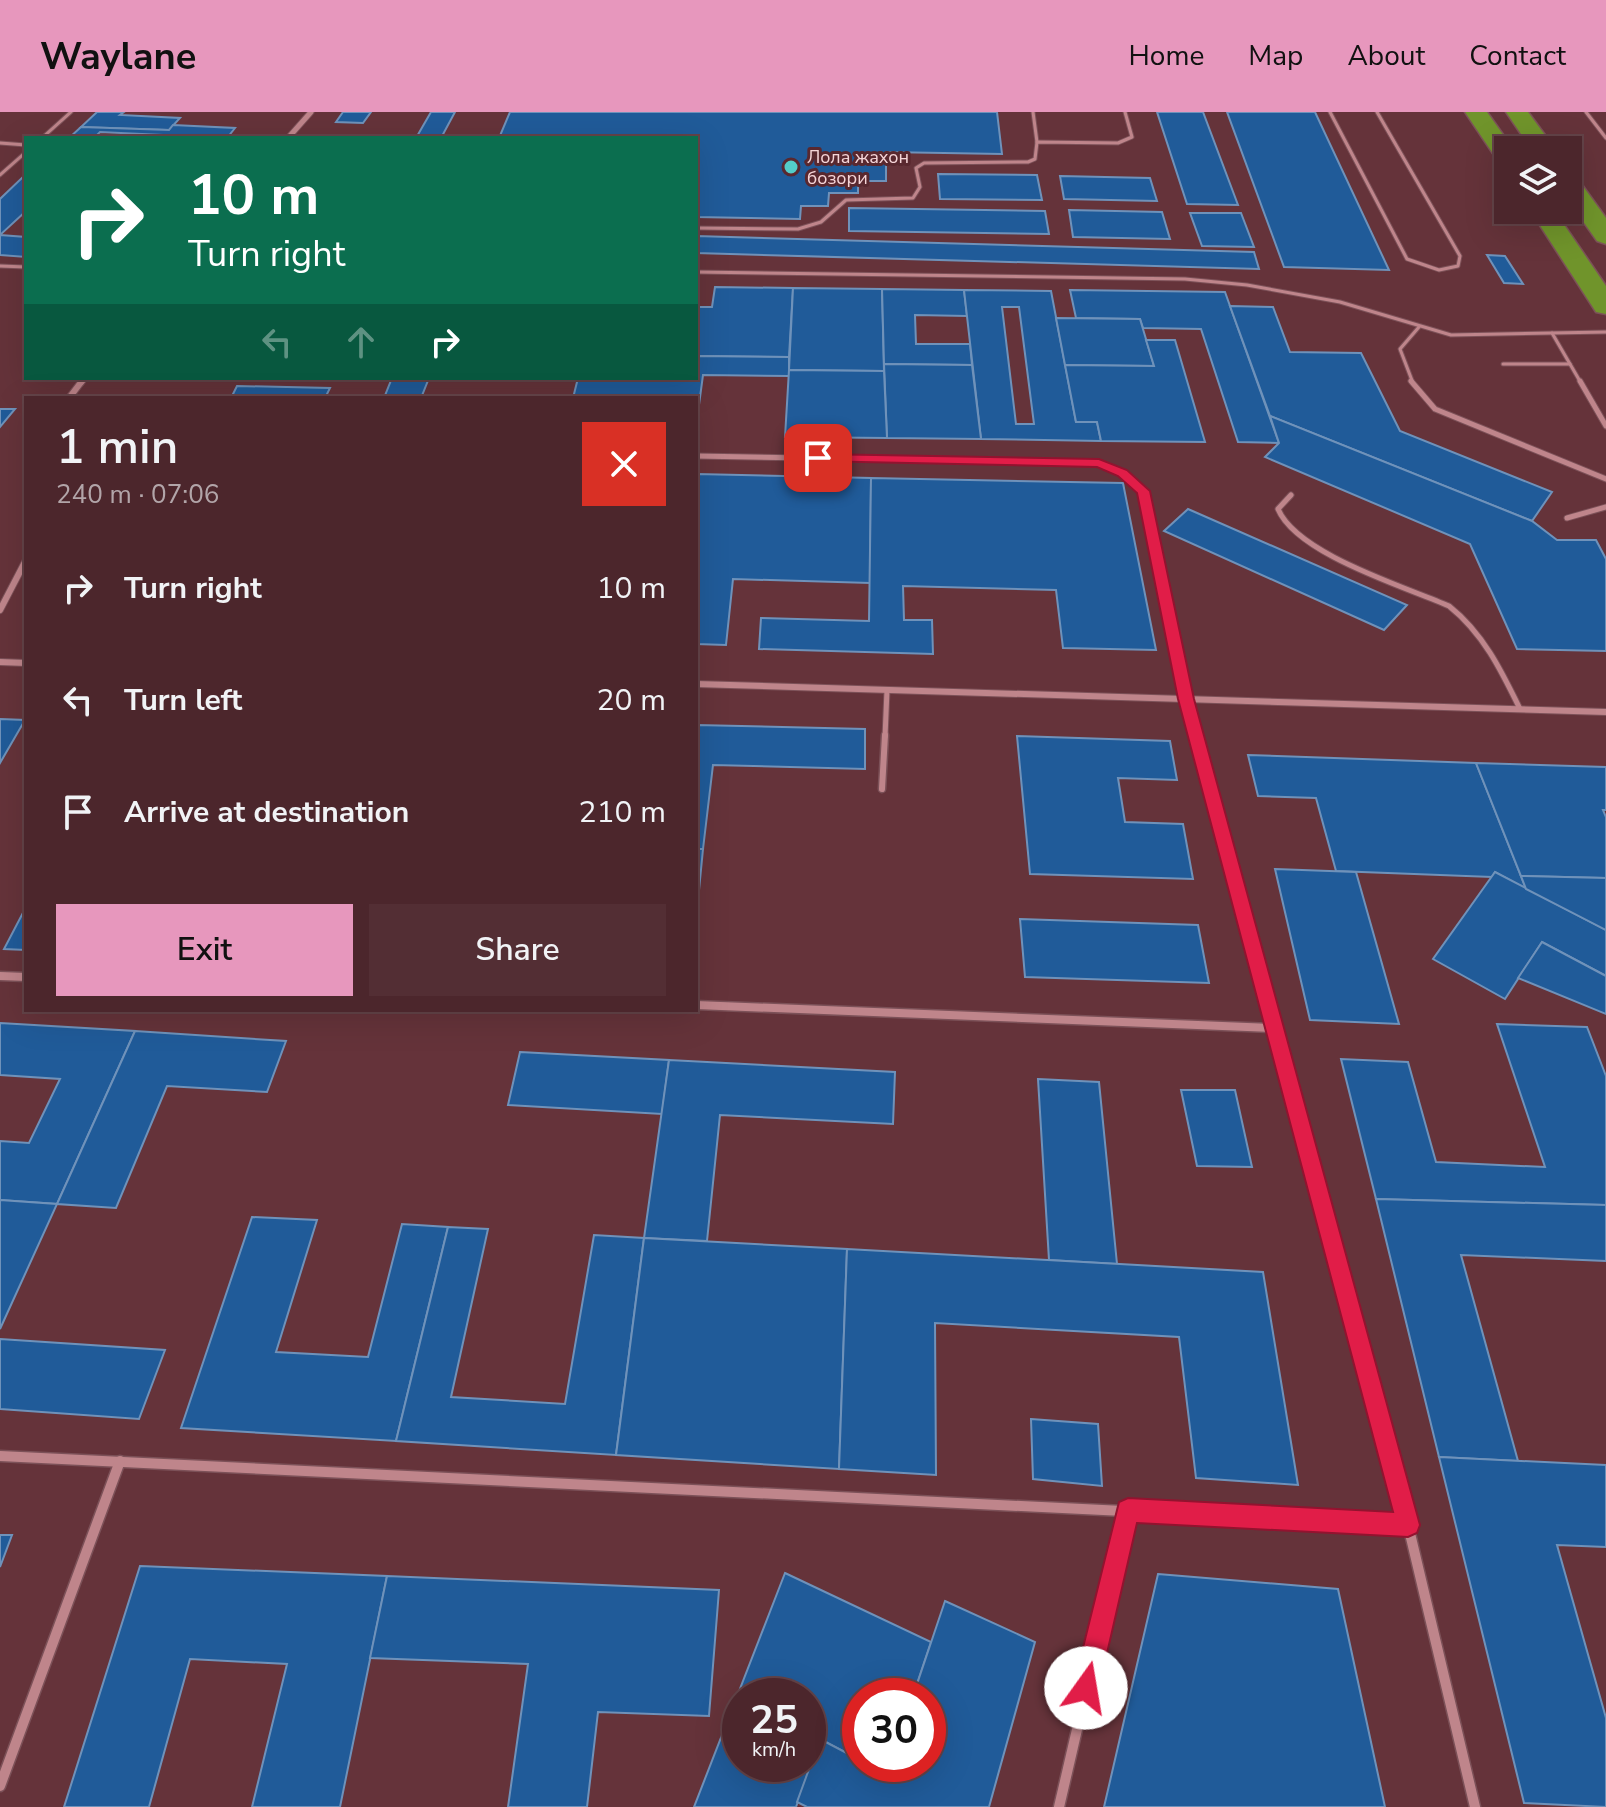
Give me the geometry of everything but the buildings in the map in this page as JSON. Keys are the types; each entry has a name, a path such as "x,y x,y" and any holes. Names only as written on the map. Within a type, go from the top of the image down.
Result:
{"highway":[{"path":"1476,112 1494,138"},
{"path":"1517,112 1534,136"},
{"path":"1582,203 1606,236"},
{"path":"1551,224 1606,306"}],"street":[{"path":"290,136 311,112"},
{"path":"71,396 83,380"},
{"path":"0,610 24,564"},
{"path":"0,662 24,663"},
{"path":"698,684 1606,712"},
{"path":"1186,699 1408,1525 1475,1807"},
{"path":"0,976 24,977"},
{"path":"698,1005 1275,1028"},
{"path":"0,1456 1408,1525"},
{"path":"0,1786 120,1461"},
{"path":"1059,1807 1128,1510"}],"lane":[{"path":"44,136 71,112"},
{"path":"698,228 811,226 832,214 846,200 913,198 920,187 916,168 924,163 1028,162 1035,159 1037,142 1033,112"},
{"path":"1037,142 1126,141 1132,137 1125,112"},
{"path":"1330,112 1407,259 1439,270 1458,266 1460,256 1377,112"},
{"path":"1586,112 1606,138"},
{"path":"0,143 24,145"},
{"path":"0,175 24,154"},
{"path":"0,266 24,267"},
{"path":"698,272 1185,279 1247,285 1340,302 1451,335 1606,332"},
{"path":"1419,327 1400,349 1400,360 1421,397 1435,409 1606,479"},
{"path":"1552,333 1606,426"},
{"path":"1503,364 1570,364"},
{"path":"698,456 1099,463 1123,473 1143,491 1186,699"},
{"path":"1291,495 1278,509 1284,523 1308,545 1449,606 1468,619 1480,633 1520,709"},
{"path":"1567,518 1606,507"},
{"path":"882,789 887,690"}],"place":[{"name":"Лола жахон бозори","path":"791,167"}],"route":[{"path":"818,458 1099,463 1123,473 1143,491 1186,699 1408,1525 1128,1510 1086,1688"}]}
